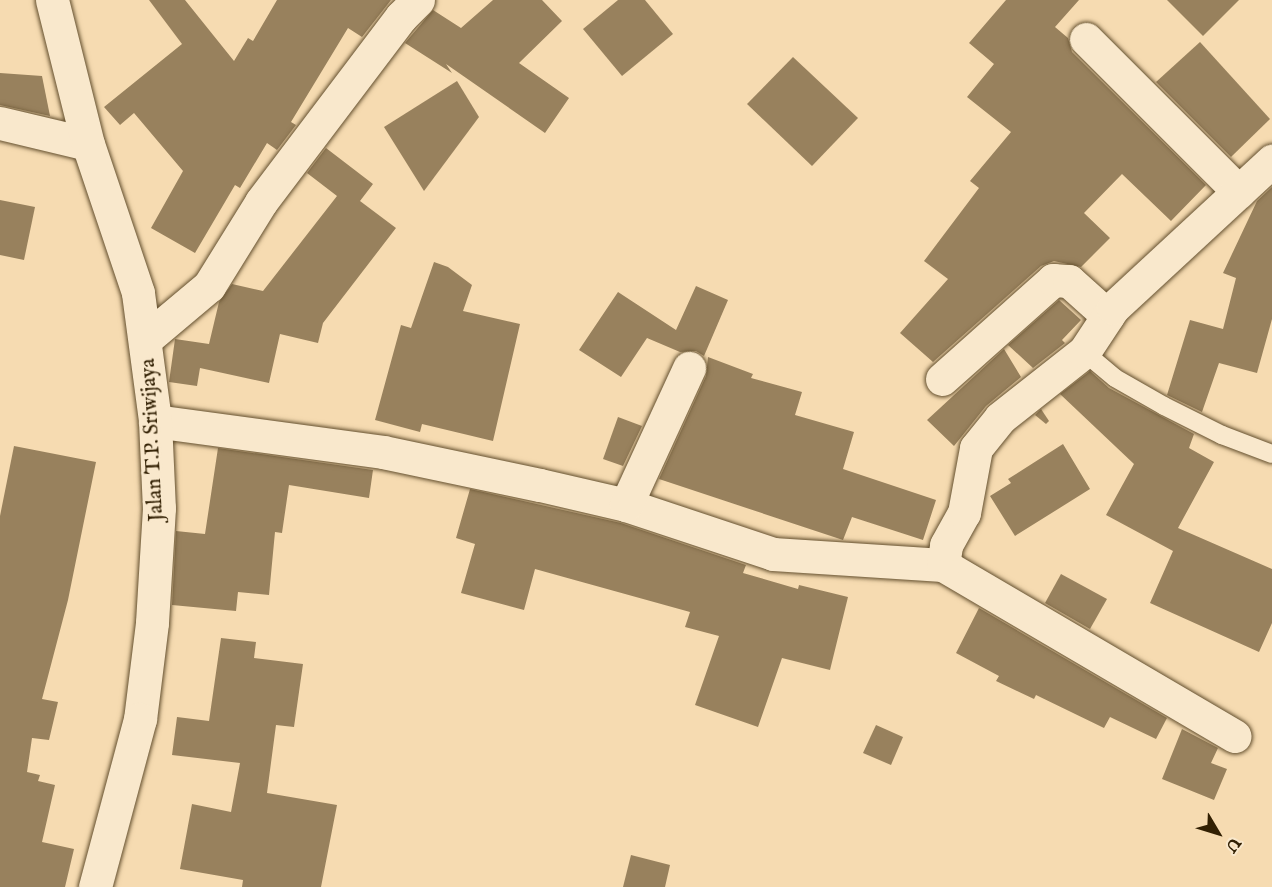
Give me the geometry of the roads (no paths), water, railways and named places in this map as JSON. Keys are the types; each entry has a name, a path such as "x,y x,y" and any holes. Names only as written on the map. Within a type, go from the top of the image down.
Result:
{"street":[{"name":"Jalan T.P. Sriwijaya","path":"52,0 88,144 138,293 147,338 155,421 159,508 151,633 140,719 96,887"},
{"path":"147,338 209,286 261,202 401,16 418,0"},
{"path":"1086,39 1239,192"},
{"path":"0,123 88,144"},
{"path":"943,565 946,545 964,513 976,448 1000,417 1084,352 1108,316 1272,160"},
{"path":"942,379 1053,280 1069,281 1108,316"},
{"path":"626,505 689,368"},
{"path":"155,421 383,452 626,505 773,554 943,565 1235,736"}],"lane":[{"path":"1084,352 1115,378 1164,406 1222,435 1272,454"}]}
